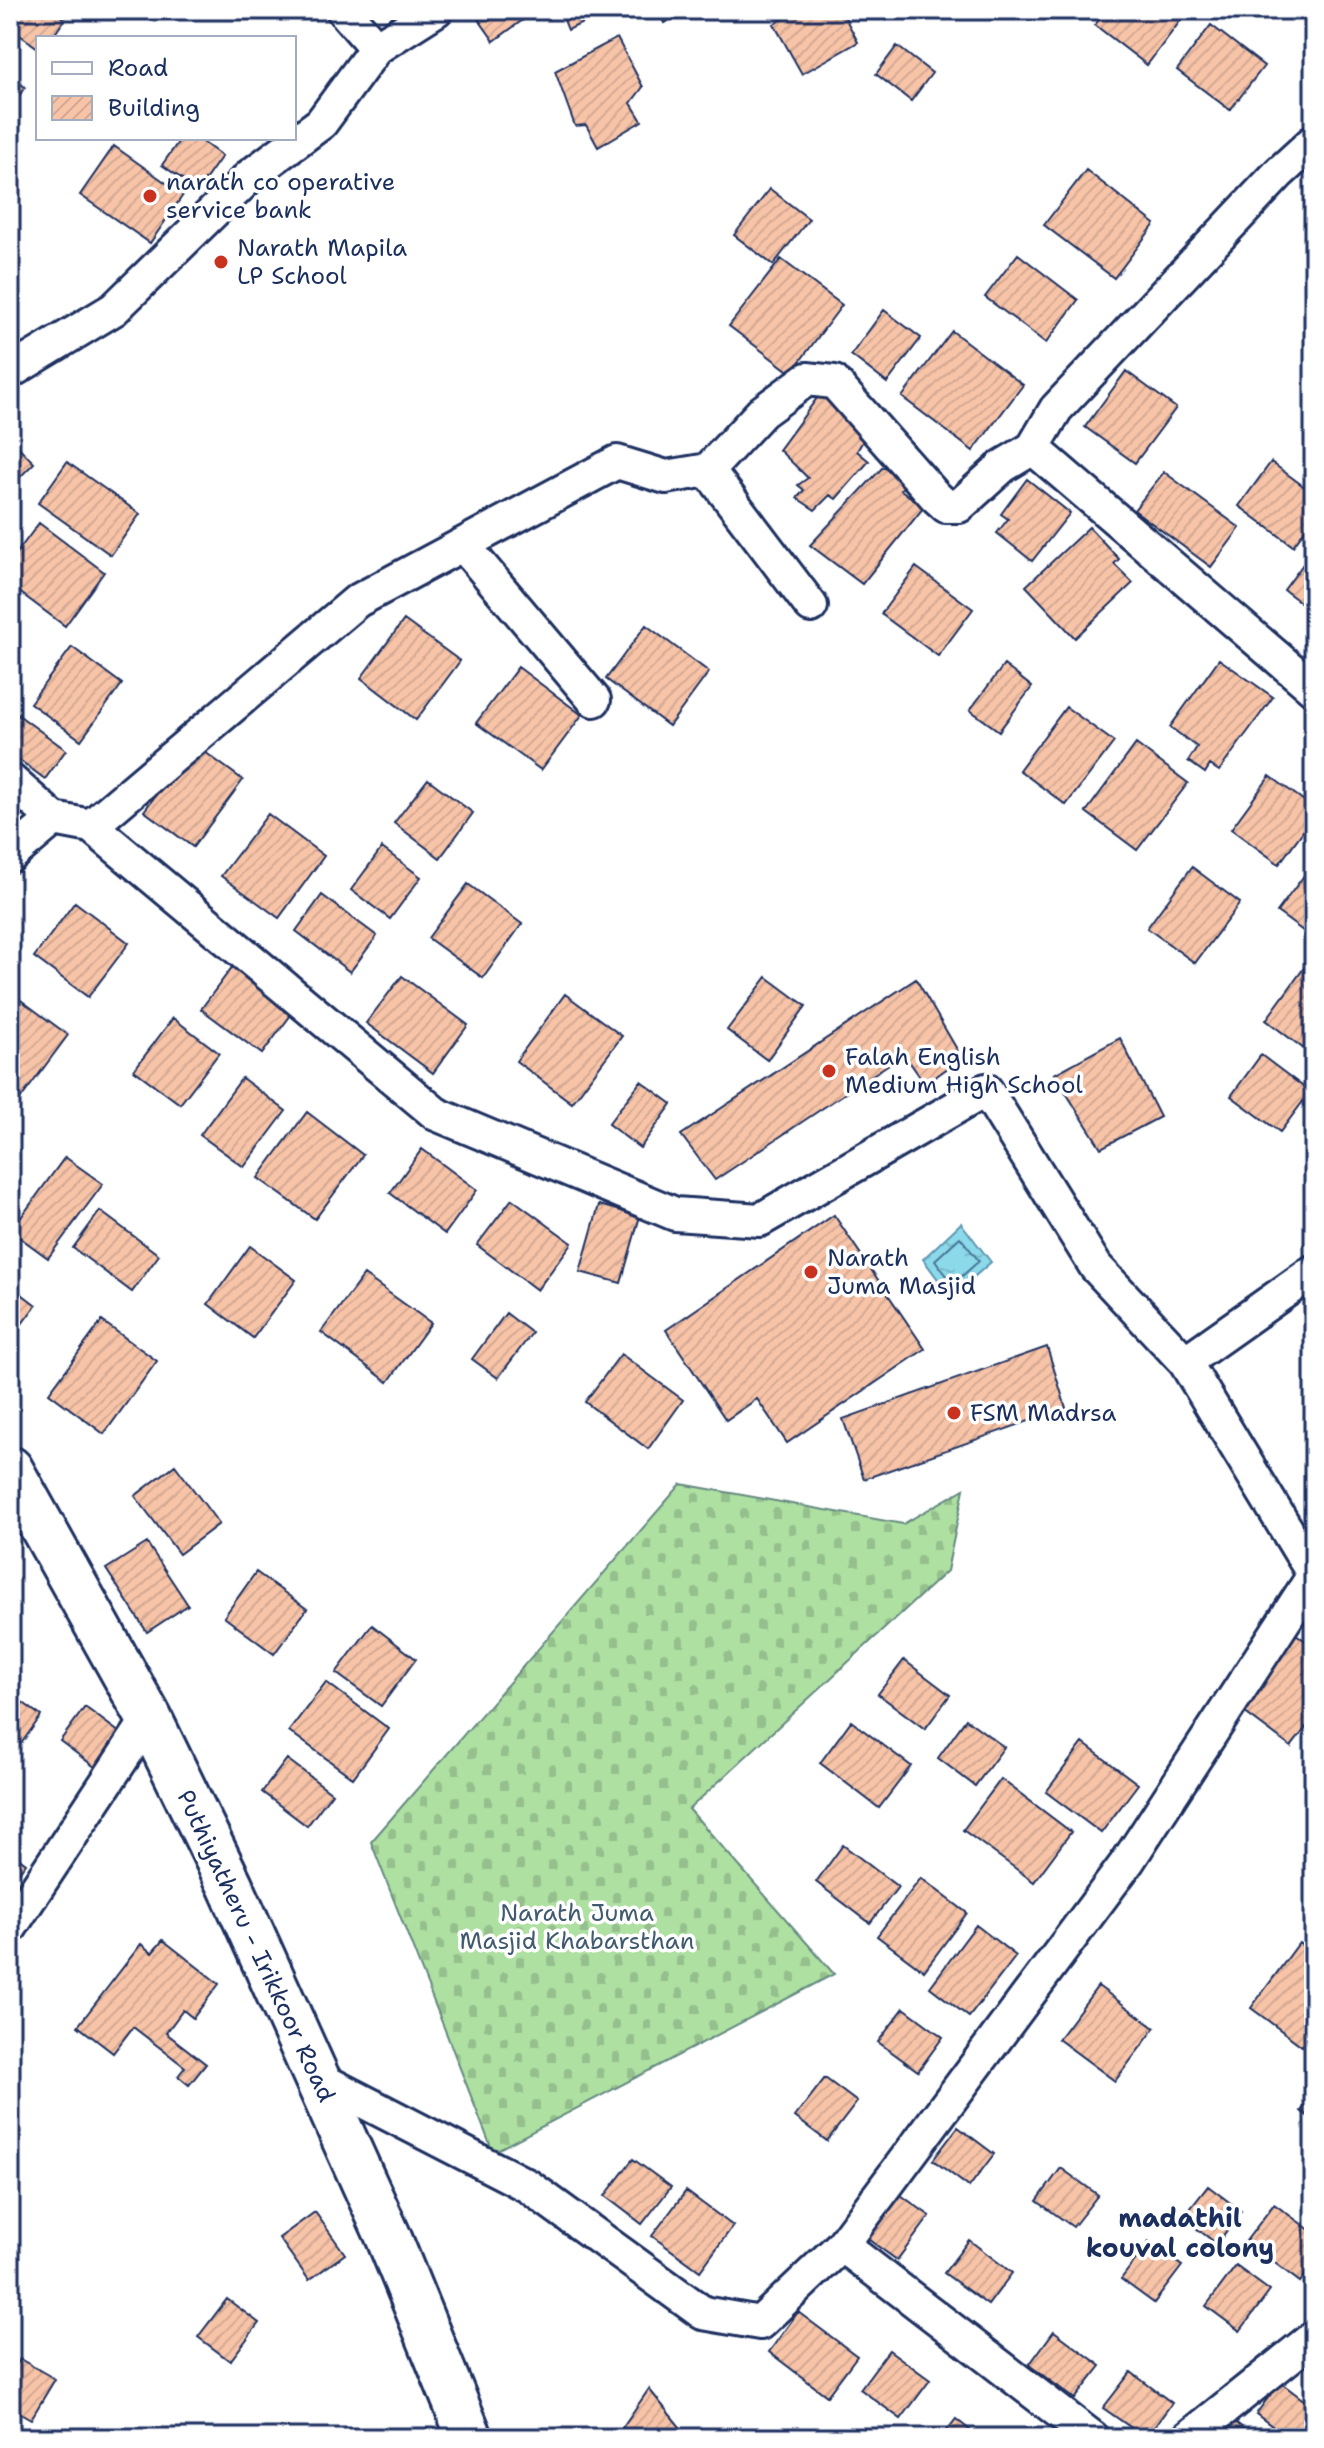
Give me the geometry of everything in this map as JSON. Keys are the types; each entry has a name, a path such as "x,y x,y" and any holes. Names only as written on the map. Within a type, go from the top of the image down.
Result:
{"main road":[{"name":"Puthiyatheru - Irikkoor Road","path":"10,1469 149,1718 318,2078 388,2236 470,2438"}],"street":[{"path":"343,10 376,48"},
{"path":"10,372 114,309 251,175 321,123 376,48 436,10"},
{"path":"91,826 357,601 617,462 666,477 708,470 762,412 807,379 822,378 834,382 946,506 959,506 1003,466 1033,448 1056,409 1279,173 1314,141"},
{"path":"1033,448 1314,689"},
{"path":"708,470 811,606"},
{"path":"464,546 594,700"},
{"path":"10,780 54,819 91,826 436,1114 675,1214 760,1220 986,1090 1096,1267 1185,1362 1314,1575 1128,1861 842,2245 760,2323 703,2313 528,2186 318,2078"},
{"path":"10,856 54,819"},
{"path":"1185,1362 1314,1271"},
{"path":"10,1928 149,1718"},
{"path":"842,2245 1093,2438"},
{"path":"1188,2438 1314,2337"}],"green space":[{"name":"Narath Juma Masjid Khabarsthan","path":"681,1484 903,1524 964,1489 947,1571 689,1809 834,1974 493,2152 371,1842"}],"water":[{"path":"961,1223 991,1262 951,1297 923,1259"}],"building":[{"path":"16,10 52,10 65,19 53,36 36,36 36,47 10,28 10,18"},
{"path":"472,10 522,10 527,17 494,41"},
{"path":"560,10 610,10 568,30"},
{"path":"658,10 687,10 664,23"},
{"path":"798,10 841,10 858,42 802,74 774,24"},
{"path":"1106,10 1168,10 1181,20 1147,65 1095,25"},
{"path":"1211,25 1264,66 1230,110 1177,70"},
{"path":"617,38 643,87 631,103 642,121 598,147 586,125 575,126 555,71"},
{"path":"897,46 932,73 911,101 876,74"},
{"path":"10,77 25,87 10,109"},
{"path":"180,140 200,140 222,156 198,190 162,165"},
{"path":"114,146 183,195 150,243 80,195"},
{"path":"1086,170 1155,224 1114,278 1044,225"},
{"path":"770,189 809,219 773,265 734,235"},
{"path":"1018,254 1078,300 1046,343 985,297"},
{"path":"781,259 842,305 791,373 729,326"},
{"path":"884,310 921,338 887,383 851,355"},
{"path":"952,331 1023,385 973,451 902,397"},
{"path":"1126,371 1176,408 1135,463 1085,427"},
{"path":"820,394 857,421 852,428 864,439 857,451 869,461 836,499 830,495 815,510 797,498 804,490 798,485 808,478 779,450"},
{"path":"10,438 34,463 10,487"},
{"path":"67,462 140,514 111,555 38,503"},
{"path":"1271,462 1314,494 1314,517 1293,546 1239,506"},
{"path":"883,467 906,481 901,490 924,507 862,584 810,545"},
{"path":"1164,472 1240,528 1211,567 1134,510"},
{"path":"1027,479 1070,513 1032,561 997,533 1008,519 1001,514"},
{"path":"39,523 104,572 65,626 10,585 10,562"},
{"path":"1089,527 1119,559 1114,564 1133,583 1075,638 1026,586"},
{"path":"1314,549 1314,612 1284,590"},
{"path":"916,567 973,609 938,656 881,614"},
{"path":"404,620 460,661 416,720 361,678"},
{"path":"646,625 709,672 669,726 606,679"},
{"path":"72,647 122,684 81,740 30,703"},
{"path":"1219,659 1273,697 1219,771 1210,765 1205,773 1188,761 1197,747 1170,727"},
{"path":"1004,665 1032,687 999,731 970,710"},
{"path":"518,667 582,715 541,770 476,723"},
{"path":"1066,707 1114,742 1066,805 1019,770"},
{"path":"17,714 66,750 45,779 10,753 10,723"},
{"path":"194,744 243,780 193,847 144,811"},
{"path":"1136,744 1188,783 1137,850 1086,812"},
{"path":"1270,776 1314,808 1314,816 1279,864 1231,829"},
{"path":"428,779 473,813 440,858 394,823"},
{"path":"268,814 324,856 279,918 221,876"},
{"path":"382,848 421,877 390,919 351,890"},
{"path":"1311,866 1314,868 1314,939 1277,912"},
{"path":"1192,867 1240,903 1195,963 1147,928"},
{"path":"468,884 522,924 483,978 428,938"},
{"path":"322,895 377,936 350,972 296,931"},
{"path":"75,902 129,943 88,997 34,957"},
{"path":"236,962 296,1008 262,1054 201,1009"},
{"path":"1304,968 1314,975 1314,1044 1308,1052 1266,1020"},
{"path":"402,976 468,1025 433,1073 366,1023"},
{"path":"767,977 806,1006 767,1060 727,1030"},
{"name":"Falah English Medium High School","path":"916,979 962,1058 925,1084 904,1054 715,1180 681,1135"},
{"path":"10,992 68,1035 19,1101 10,1094"},
{"path":"565,994 622,1036 572,1103 516,1061"},
{"path":"173,1018 219,1053 180,1104 134,1070"},
{"path":"1120,1038 1160,1117 1101,1148 1054,1074"},
{"path":"1261,1055 1310,1092 1280,1132 1231,1096"},
{"path":"242,1078 286,1111 244,1167 200,1135"},
{"path":"641,1081 672,1104 640,1148 608,1124"},
{"path":"307,1112 363,1155 315,1219 258,1178"},
{"path":"422,1149 477,1190 445,1234 390,1193"},
{"path":"1314,1149 1314,1173 1303,1164"},
{"path":"65,1157 103,1184 48,1258 11,1231"},
{"path":"512,1199 572,1243 537,1290 477,1245"},
{"path":"599,1205 640,1216 621,1283 580,1272"},
{"path":"100,1211 159,1255 132,1292 73,1248"},
{"name":"Narath Juma Masjid","path":"834,1215 925,1349 787,1443 757,1399 726,1420 666,1330"},
{"path":"250,1246 296,1280 253,1338 208,1304"},
{"path":"364,1275 431,1323 388,1382 321,1332"},
{"path":"10,1285 36,1305 10,1340"},
{"path":"506,1313 532,1333 498,1378 472,1359"},
{"path":"102,1321 157,1361 104,1434 49,1393"},
{"name":"FSM Madrsa","path":"1047,1347 1066,1408 864,1479 843,1419"},
{"path":"621,1354 683,1400 648,1449 585,1402"},
{"path":"175,1465 219,1524 179,1554 135,1496"},
{"path":"147,1543 188,1605 147,1632 106,1569"},
{"path":"256,1572 307,1609 274,1654 224,1617"},
{"path":"372,1625 416,1659 381,1706 336,1673"},
{"path":"1296,1634 1314,1647 1314,1717 1291,1747 1240,1709"},
{"path":"904,1660 950,1695 925,1729 878,1694"},
{"path":"326,1682 389,1729 353,1778 289,1731"},
{"path":"10,1693 41,1716 10,1759"},
{"path":"85,1707 120,1733 95,1767 60,1741"},
{"path":"966,1719 1004,1747 975,1786 938,1758"},
{"path":"851,1721 911,1766 879,1808 820,1763"},
{"path":"1083,1743 1138,1784 1101,1833 1046,1792"},
{"path":"287,1759 332,1793 307,1826 262,1792"},
{"path":"1001,1779 1071,1832 1034,1882 963,1830"},
{"path":"843,1845 898,1887 870,1923 816,1882"},
{"path":"10,1851 26,1863 10,1884"},
{"path":"921,1878 967,1913 924,1971 877,1936"},
{"path":"976,1925 1016,1956 969,2017 930,1987"},
{"path":"163,1940 219,1984 193,2018 183,2010 166,2033 206,2064 189,2085 178,2076 185,2067 133,2027 113,2053 78,2026 141,1944 152,1953"},
{"path":"1299,1943 1314,1955 1314,2031 1302,2046 1251,2008"},
{"path":"1098,1986 1155,2028 1115,2081 1058,2039"},
{"path":"904,2008 943,2037 918,2071 878,2042"},
{"path":"825,2078 857,2102 827,2141 795,2117"},
{"path":"1314,2095 1314,2121 1301,2111"},
{"path":"958,2127 994,2154 969,2187 933,2160"},
{"path":"633,2159 671,2187 642,2224 605,2196"},
{"path":"1061,2168 1098,2195 1073,2227 1037,2201"},
{"path":"1208,2186 1241,2211 1217,2244 1183,2218"},
{"path":"686,2191 733,2226 700,2271 652,2236"},
{"path":"898,2193 930,2216 897,2260 865,2237"},
{"path":"1274,2204 1314,2233 1314,2263 1300,2282 1246,2241"},
{"path":"315,2212 345,2254 309,2280 279,2238"},
{"path":"969,2240 1012,2273 988,2305 944,2273"},
{"path":"1149,2242 1182,2266 1154,2303 1121,2279"},
{"path":"1236,2266 1270,2291 1240,2331 1206,2306"},
{"path":"227,2299 259,2323 230,2361 198,2337"},
{"path":"798,2312 857,2356 827,2396 769,2352"},
{"path":"1054,2331 1101,2366 1075,2399 1029,2365"},
{"path":"889,2350 930,2380 901,2419 860,2389"},
{"path":"20,2359 55,2379 31,2419 10,2407 10,2375"},
{"path":"1131,2372 1172,2403 1146,2438 1103,2408"},
{"path":"1280,2382 1314,2408 1313,2438 1288,2438 1256,2414"},
{"path":"649,2389 689,2438 615,2438"},
{"path":"1226,2415 1256,2438 1209,2438"},
{"path":"956,2419 980,2438 941,2438"}],"place":[{"name":"narath co operative service bank","path":"150,196"},
{"name":"Narath Mapila LP School","path":"221,262"},
{"name":"Falah English Medium High School","path":"829,1071"},
{"name":"Narath Juma Masjid","path":"811,1272"},
{"name":"FSM Madrsa","path":"954,1413"}],"district":[{"name":"madathil kouval colony","path":"1180,2232"}]}
